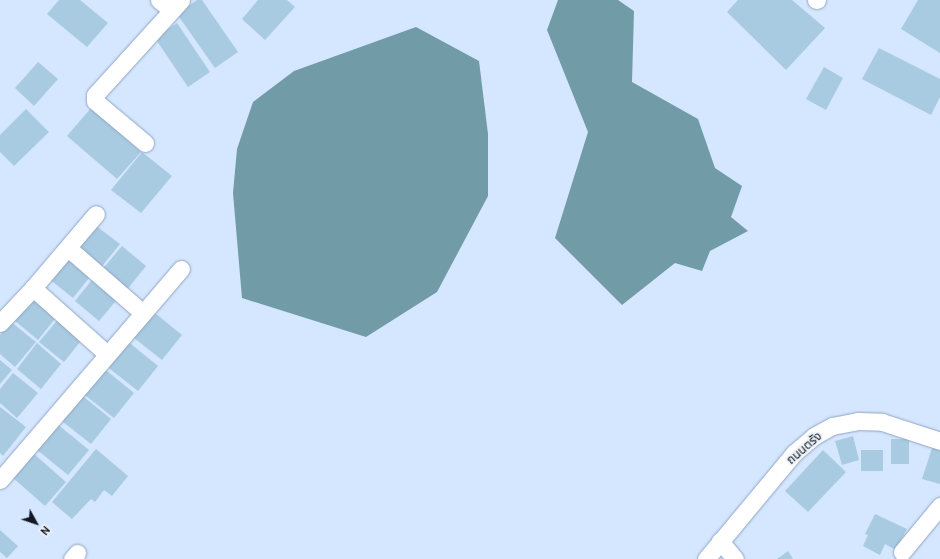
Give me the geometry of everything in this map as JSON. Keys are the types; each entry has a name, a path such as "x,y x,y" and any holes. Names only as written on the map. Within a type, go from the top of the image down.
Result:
{"street":[{"path":"145,143 95,101 95,95 170,3"},
{"path":"0,323 33,288 96,214"},
{"path":"68,248 143,313"},
{"path":"0,480 181,269"},
{"path":"33,288 107,354"},
{"name":"ถนนตรัง","path":"706,559 794,453 814,436 832,426 858,421 882,422 940,441"},
{"path":"902,552 940,506"},
{"path":"720,541 735,559"}],"shaded area":[{"path":"558,0 618,0 634,11 632,82 698,119 715,168 742,186 731,217 748,231 710,251 702,271 675,263 622,305 555,238 588,132 547,30"},
{"path":"416,27 479,61 488,134 488,196 437,292 366,337 242,298 233,193 237,149 253,102 294,71"}],"building":[{"path":"59,0 80,0 108,23 87,47 47,14"},
{"path":"197,0 202,0 238,52 215,68 177,14"},
{"path":"258,0 287,0 295,7 265,40 242,19"},
{"path":"738,0 792,0 825,28 786,70 727,12"},
{"path":"918,0 940,0 940,53 901,29"},
{"path":"177,23 210,72 188,87 155,38"},
{"path":"879,48 940,79 940,97 931,115 862,79"},
{"path":"38,62 58,79 34,106 15,88"},
{"path":"824,67 843,78 826,110 806,99"},
{"path":"91,108 141,152 117,179 67,136"},
{"path":"26,109 49,132 14,166 0,152 0,135"},
{"path":"142,152 172,176 141,213 111,190"},
{"path":"95,225 120,244 99,270 75,250"},
{"path":"122,246 146,266 126,291 101,271"},
{"path":"69,253 93,273 73,298 48,278"},
{"path":"95,276 120,296 99,321 75,301"},
{"path":"34,294 58,315 38,340 14,320"},
{"path":"150,309 182,335 162,360 129,334"},
{"path":"60,317 84,337 64,362 39,342"},
{"path":"11,322 36,342 15,367 0,354 0,335"},
{"path":"126,340 158,366 138,391 105,365"},
{"path":"37,343 61,364 41,389 17,369"},
{"path":"0,360 12,370 0,384"},
{"path":"102,367 134,393 114,418 81,392"},
{"path":"13,373 38,393 17,418 0,403 0,389"},
{"path":"79,393 111,419 91,444 58,418"},
{"path":"0,407 26,427 3,456 0,453"},
{"path":"56,423 89,450 68,475 36,449"},
{"path":"853,436 859,460 842,465 835,441"},
{"path":"891,439 909,439 909,464 891,464"},
{"path":"933,445 940,447 940,484 922,479"},
{"path":"96,449 128,476 112,496 104,490 95,502 91,499 72,519 52,502"},
{"path":"823,450 846,472 808,512 785,491"},
{"path":"861,450 883,450 883,471 861,471"},
{"path":"33,453 66,482 45,506 12,477"},
{"path":"875,514 907,529 896,550 885,544 880,555 863,546 868,535 865,534"},
{"path":"0,530 18,546 7,558 0,552"},
{"path":"788,551 793,559 777,559"}]}
